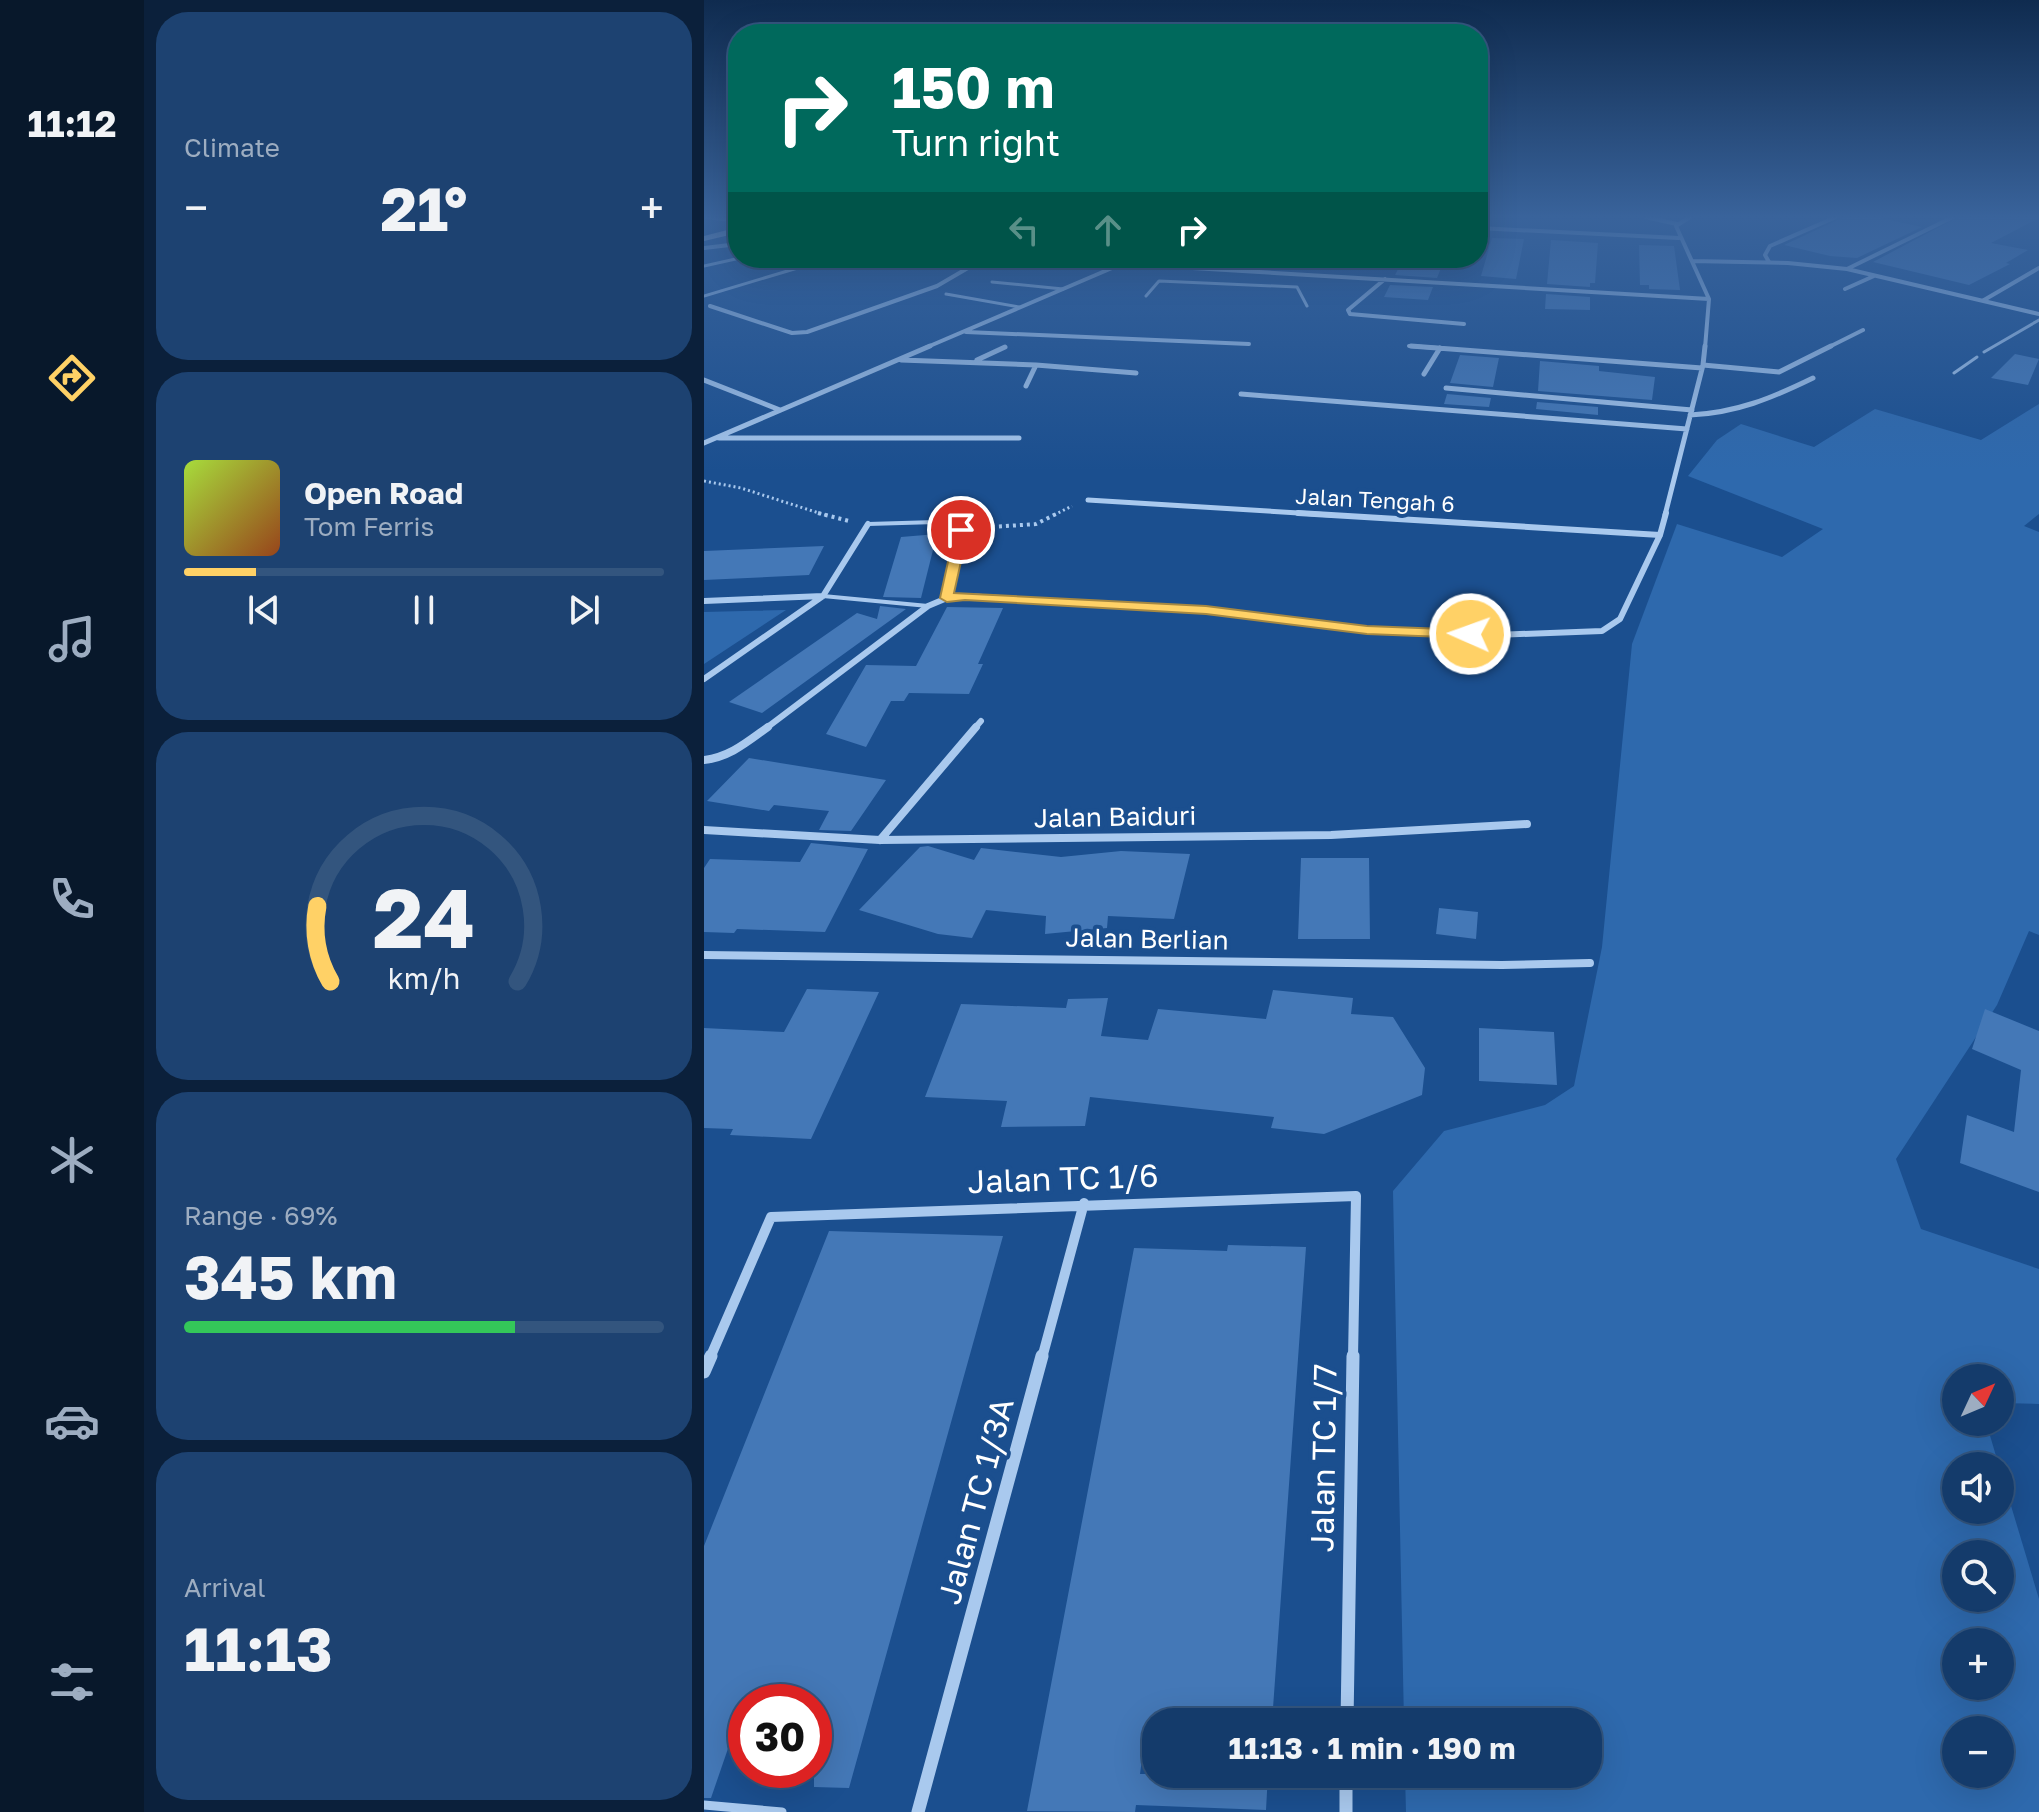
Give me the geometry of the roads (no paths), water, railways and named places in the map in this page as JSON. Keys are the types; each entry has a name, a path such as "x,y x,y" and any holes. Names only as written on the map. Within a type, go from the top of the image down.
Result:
{"street":[{"path":"710,306 792,333 807,332 893,302"},
{"path":"704,443 1032,302"},
{"path":"1358,302 1348,310 1350,314 1464,324"},
{"path":"704,760 720,758 740,748 928,606 947,598 978,596 1206,610 1367,630 1495,635 1602,631 1620,619 1660,535 1702,366 1709,302"},
{"path":"1989,302 2039,314"},
{"path":"1409,346 1779,372 1863,330"},
{"path":"962,332 1249,344"},
{"path":"974,362 1005,347"},
{"path":"1424,374 1440,348"},
{"path":"898,359 1136,373"},
{"path":"1026,386 1036,365"},
{"path":"1446,388 1726,414 1751,409 1813,378"},
{"path":"704,380 780,410"},
{"path":"1241,394 1687,429"},
{"path":"715,438 1019,438"},
{"name":"Jalan Tengah 6","path":"1088,500 1660,535"},
{"path":"704,679 823,596 868,524"},
{"path":"704,601 823,596"},
{"path":"880,840 981,721"},
{"name":"Jalan Baiduri","path":"704,830 880,840 1331,835 1527,824"},
{"name":"Jalan Berlian","path":"704,955 1502,965 1590,963"},
{"name":"Jalan TC 1/6","path":"704,1372 771,1217 1084,1203 1356,1196"},
{"name":"Jalan TC 1/7","path":"1347,1708 1356,1196"},
{"name":"Jalan TC 1/3A","path":"918,1812 1084,1203"},
{"path":"1346,1788 1346,1812"}],"lane":[{"path":"988,302 1019,307"},
{"path":"1305,302 1307,306"},
{"path":"1984,352 2039,320"},
{"path":"1954,373 1977,357"},
{"path":"868,524 936,522 961,530 947,598"},
{"path":"823,596 928,606"},
{"path":"704,1805 782,1812"}]}
